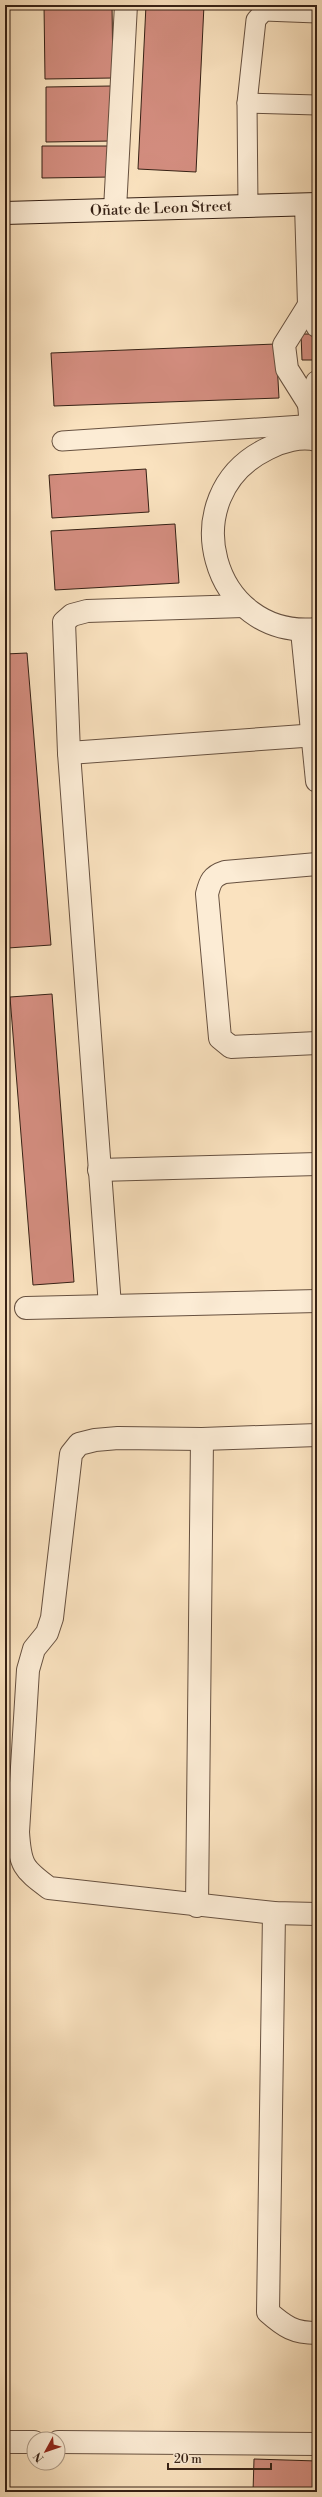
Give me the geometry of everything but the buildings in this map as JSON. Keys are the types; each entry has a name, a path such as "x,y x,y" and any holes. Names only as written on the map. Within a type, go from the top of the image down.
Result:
{"street":[{"path":"115,209 126,5"},
{"path":"311,204 309,305 317,326"},
{"name":"Oñate de Leon Street","path":"5,213 311,204"},
{"path":"309,305 284,345 287,369 313,426"},
{"path":"313,426 317,382"},
{"path":"313,426 251,456 228,480 214,512 212,546 222,579 243,606 271,623 310,630 317,781"},
{"path":"110,1306 69,753 64,622 72,615 87,611 243,606"},
{"path":"69,753 315,735"},
{"path":"317,864 224,872 216,875 211,881 207,894 220,1038 231,1047 317,1043"},
{"path":"99,1170 317,1164"},
{"path":"26,1308 317,1301"},
{"path":"317,1435 202,1439 95,1440 79,1444 71,1454 52,1618 47,1632 34,1650 28,1670 18,1832 20,1858 30,1874 49,1888 197,1906 274,1913 317,1914"},
{"path":"197,1906 202,1439"},
{"path":"274,1913 268,2312 282,2325 300,2333 317,2333"},
{"path":"5,2442 26,2442"},
{"path":"66,2442 317,2444"}],"lane":[{"path":"248,206 247,104 256,20 264,11 317,13"},
{"path":"247,104 317,105"},
{"path":"62,441 313,426"}]}
